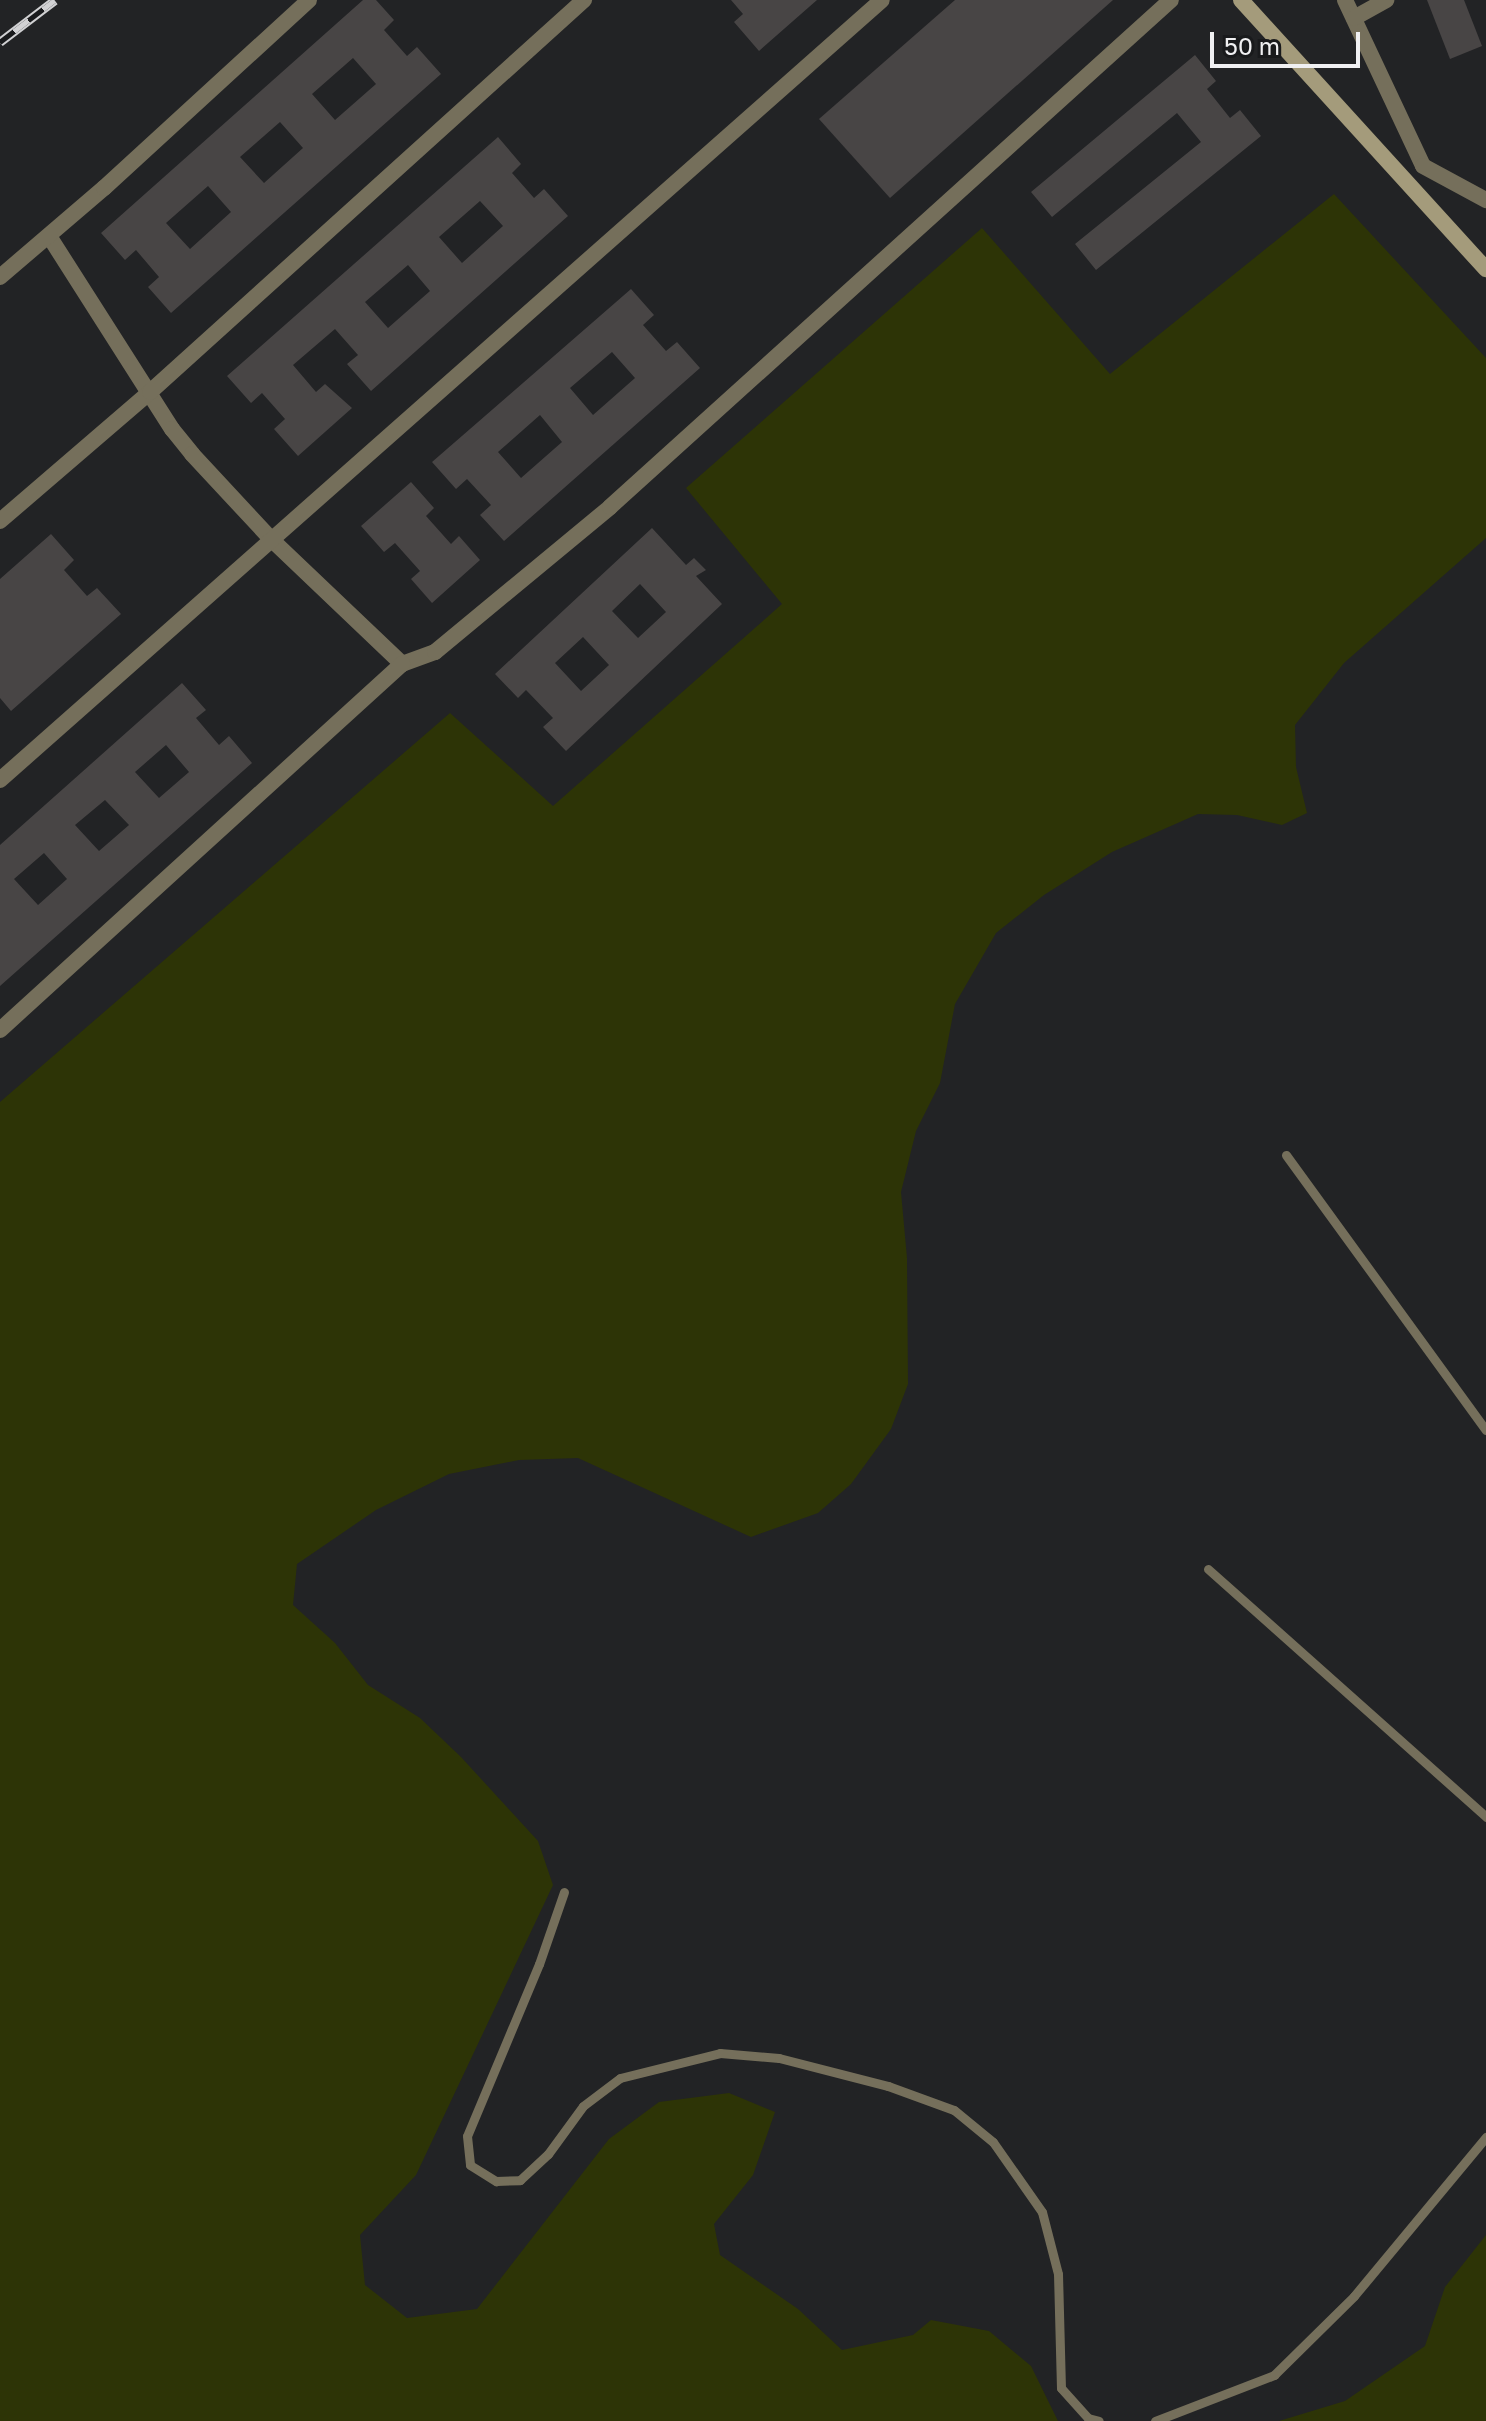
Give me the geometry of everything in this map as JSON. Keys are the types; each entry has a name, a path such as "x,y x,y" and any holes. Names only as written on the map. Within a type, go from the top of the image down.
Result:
{"main road":[{"path":"1241,0 1486,269"}],"street":[{"path":"0,277 309,0"},
{"path":"0,521 150,392 584,0"},
{"path":"0,780 882,0"},
{"path":"0,1030 402,664 435,652 610,507 1171,0"},
{"path":"1345,0 1423,166 1486,200"},
{"path":"1354,18 1386,0"},
{"path":"49,236 192,454 272,540 402,664"}],"lane":[{"path":"1286,1155 1486,1430"},
{"path":"1208,1569 1486,1817"},
{"path":"564,1892 539,1964 467,2136 470,2165 496,2181 520,2180 548,2154 583,2106 620,2078 720,2053 779,2058 888,2086 954,2110 993,2142 1042,2212 1058,2274 1061,2388 1088,2418 1099,2421"},
{"path":"1155,2421 1274,2375 1354,2296 1486,2137"}],"green space":[{"path":"1334,194 1486,358 1486,538 1344,663 1295,725 1296,767 1307,813 1282,825 1237,815 1198,814 1112,852 1044,895 996,933 955,1004 940,1083 916,1131 901,1192 907,1258 908,1384 891,1429 851,1484 818,1513 751,1537 578,1458 519,1460 449,1474 376,1510 297,1564 293,1605 335,1643 368,1685 420,1718 461,1757 538,1841 553,1885 416,2175 360,2235 365,2285 407,2318 477,2309 609,2139 659,2102 729,2093 775,2112 753,2175 714,2224 720,2255 798,2309 842,2350 913,2335 931,2320 989,2331 1031,2366 1058,2421 0,2421 0,1102 450,713 553,806 782,604 686,488 982,228 1110,374"},
{"path":"1486,2235 1486,2421 1279,2421 1345,2401 1425,2346 1445,2287"}],"building":[{"path":"363,0 376,0 394,20 384,30 407,56 417,47 441,74 171,313 148,287 159,277 136,250 125,260 101,233","holes":["353,58 376,84 335,120 312,94","280,122 303,148 264,183 240,157","208,186 231,212 190,249 166,223"]},
{"path":"731,0 817,0 759,51 734,22 743,14"},
{"path":"955,0 1113,0 890,198 819,119"},
{"path":"1427,0 1464,0 1482,46 1450,59"},
{"path":"1195,55 1216,81 1207,89 1230,118 1240,110 1261,136 1096,270 1075,244 1201,142 1177,113 1052,217 1031,192"},
{"path":"498,137 521,164 512,173 534,198 544,189 568,216 371,391 347,364 358,355 335,329 293,365 316,392 325,384 352,408 298,456 274,429 285,419 262,393 251,403 227,376","holes":["480,201 503,226 462,263 439,237","408,265 430,291 388,328 365,302"]},
{"path":"631,289 654,315 643,325 666,351 677,342 700,368 504,541 480,515 491,505 467,479 456,489 432,462","holes":["612,352 635,378 593,415 570,388","540,415 562,442 521,478 498,452"]},
{"path":"411,482 434,508 426,516 451,544 459,536 480,560 432,603 411,579 420,571 395,543 384,552 361,526"},
{"path":"652,528 686,565 694,558 706,570 696,576 722,604 566,751 543,727 553,718 526,690 518,698 495,674","holes":["640,584 666,612 638,638 612,611","583,637 609,665 581,691 555,663"]},
{"path":"51,534 74,560 64,570 87,596 97,588 121,614 11,711 0,698 0,579"},
{"path":"182,683 206,710 196,718 219,745 229,736 252,763 0,986 0,845","holes":["166,745 189,772 159,798 135,772","105,800 129,825 99,851 75,825","44,853 67,879 38,905 14,879"]}],"railway":[{"path":"0,42 55,0"}]}
